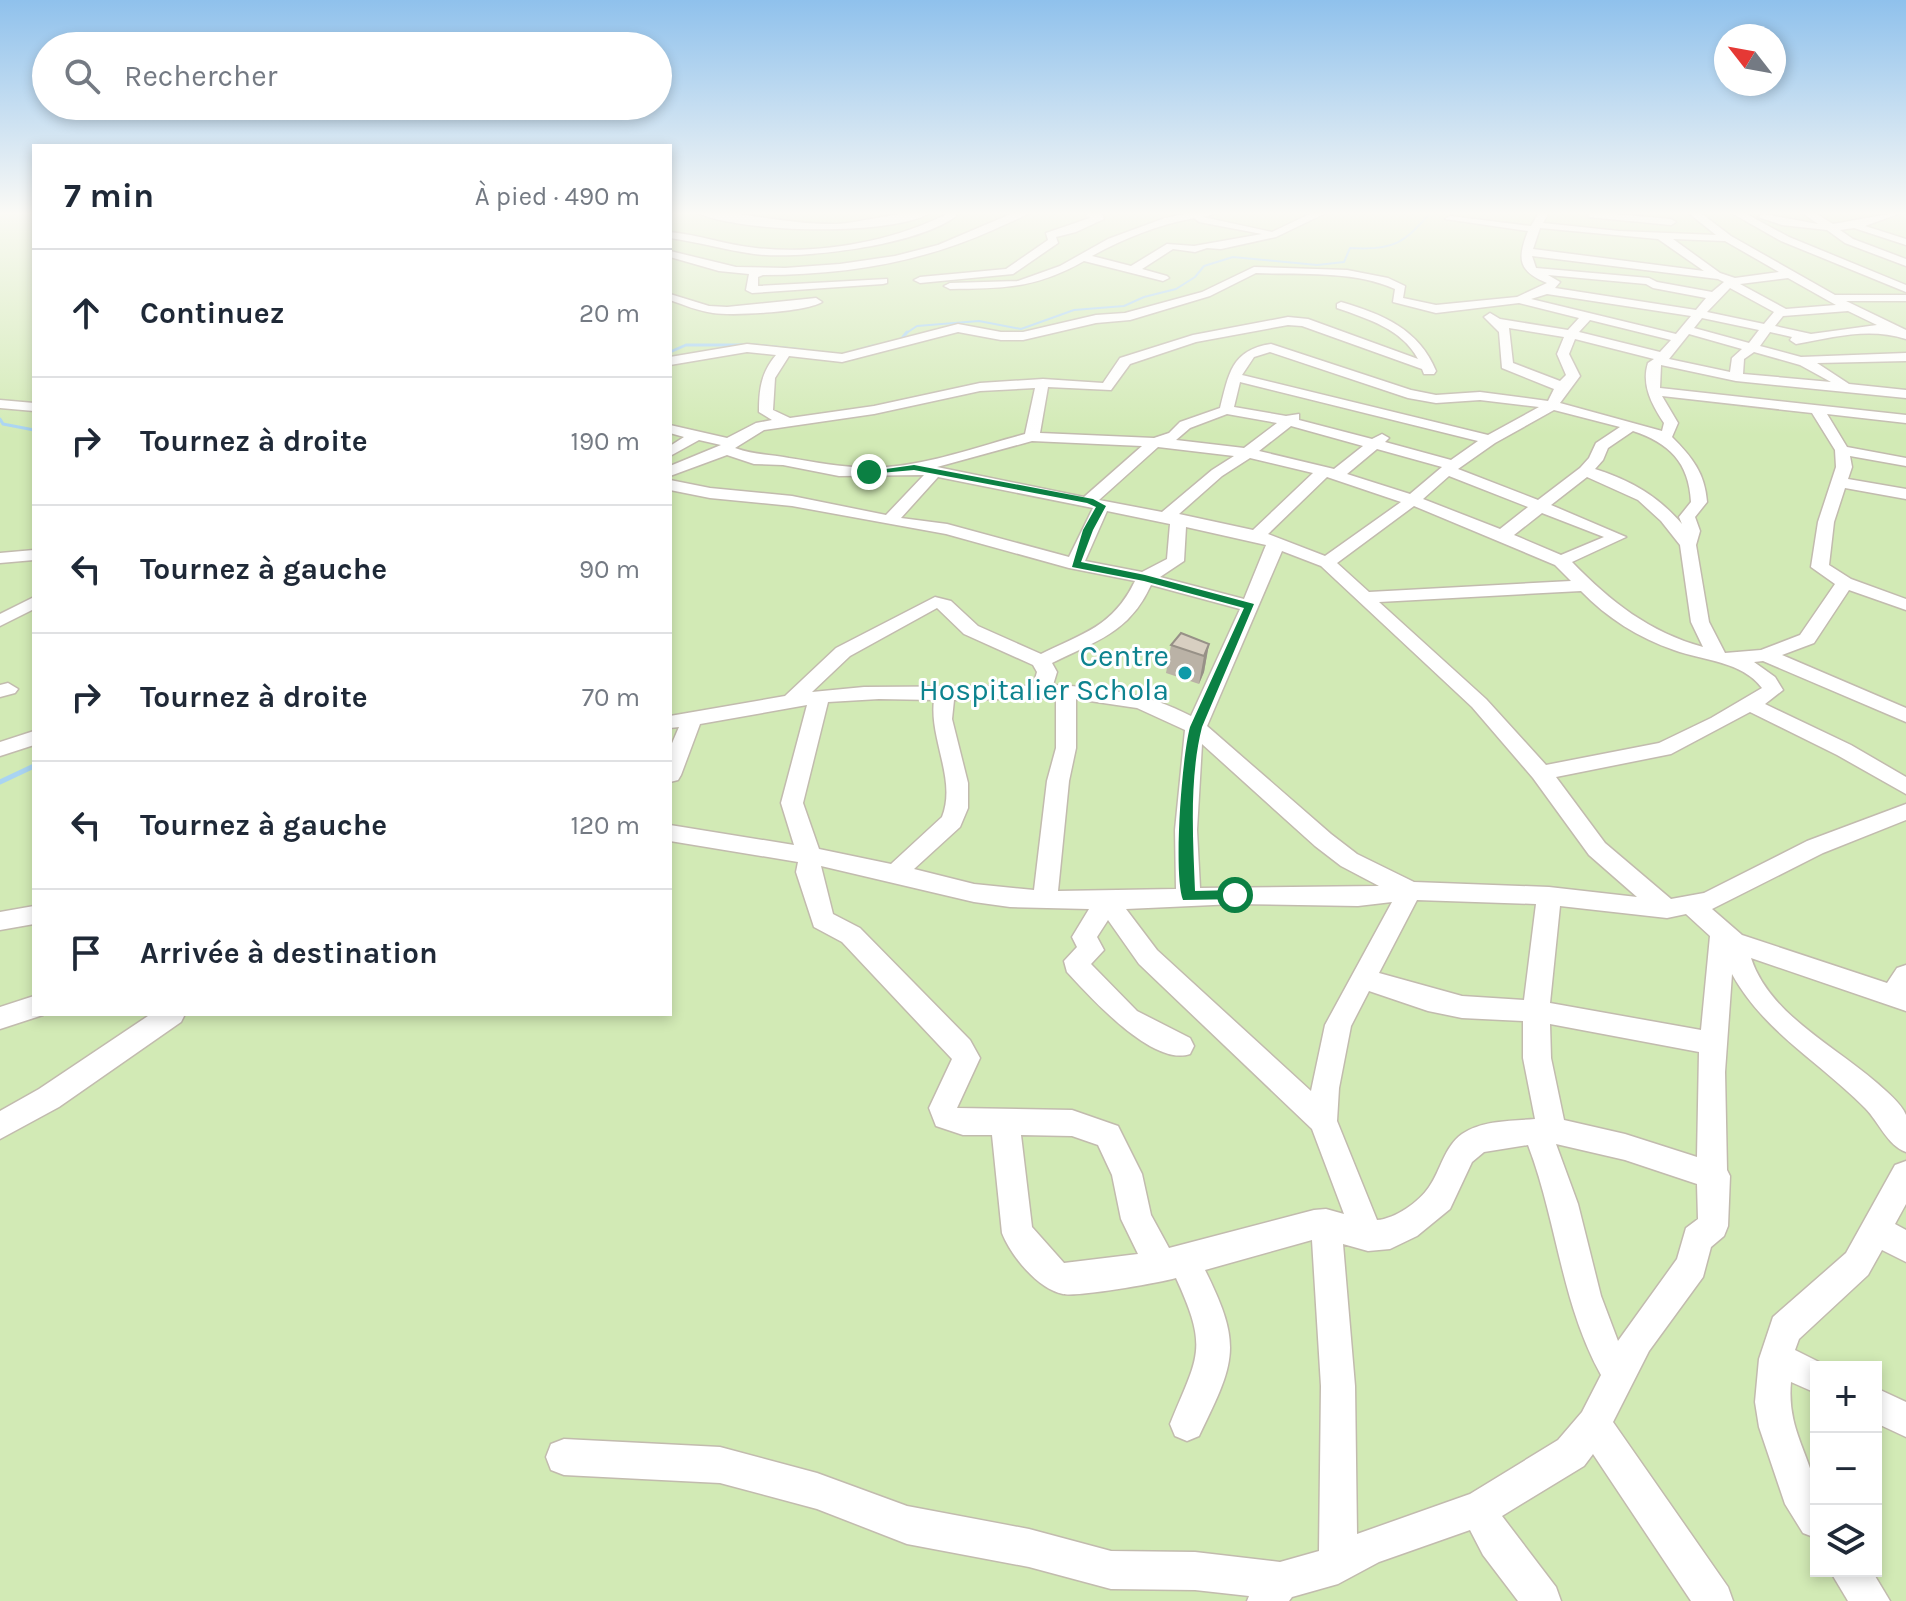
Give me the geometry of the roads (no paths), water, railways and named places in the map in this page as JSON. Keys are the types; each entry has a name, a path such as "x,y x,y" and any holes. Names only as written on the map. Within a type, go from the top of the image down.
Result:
{"street":[{"path":"752,286 752,290 814,286"},
{"path":"950,286 960,286"},
{"path":"672,361 747,348 842,358 958,328 1001,336 1023,336 1096,319 1126,317 1206,294 1223,286"},
{"path":"1271,348 1304,322 1332,312 1383,286"},
{"path":"1395,286 1401,288 1397,300 1436,309 1519,300 1550,286"},
{"path":"1640,304 1653,286"},
{"path":"1657,286 1714,296"},
{"path":"1663,436 1669,433 1671,423 1654,391 1651,368 1722,286"},
{"path":"1737,286 1783,312"},
{"path":"1811,286 1900,331"},
{"path":"1546,290 1770,327 1812,337 1859,358"},
{"path":"1830,297 1906,298"},
{"path":"672,298 728,311 774,309 816,302"},
{"path":"1519,300 1799,360 1906,357"},
{"path":"1471,305 1500,323 1571,334 1736,377 1774,377 1906,394"},
{"path":"1736,377 1738,358 1752,348 1770,327 1773,317 1783,312 1851,307"},
{"path":"1817,309 1859,329"},
{"path":"1332,312 1397,327 1421,350 1441,398"},
{"path":"1327,562 1412,500 1450,467 1490,440 1552,406 1562,387 1573,376 1563,354 1571,334 1587,316"},
{"path":"1879,319 1906,320"},
{"path":"672,470 728,447 746,431 788,422 874,410 980,387 1043,383 1106,387 1112,383 1119,365 1135,357 1193,339 1276,322 1304,322 1428,367"},
{"path":"1500,323 1507,342 1507,365 1562,387"},
{"path":"1769,354 1792,341 1812,337 1859,329 1900,331"},
{"path":"1226,410 1237,367 1246,356 1261,348 1271,348 1398,392 1441,398 1505,398 1589,413 1629,428 1663,436 1688,461 1698,487 1699,502 1687,517 1692,531 1688,545 1700,622 1726,660"},
{"path":"787,351 769,371 765,390 766,412 788,422"},
{"path":"1041,661 1124,617 1145,578 1175,561 1172,518 1217,473 1324,399 1408,359"},
{"path":"1799,360 1848,387 1906,429"},
{"path":"1236,377 1299,390 1490,440"},
{"path":"1032,437 1036,403 1043,383"},
{"path":"1654,391 1906,419"},
{"path":"1266,538 1330,473 1441,398"},
{"path":"0,404 32,407"},
{"path":"1816,408 1842,450 1844,467 1826,522 1820,567 1845,583 1906,605"},
{"path":"1075,564 1096,503 1155,442 1174,436 1185,425 1226,410 1288,421 1372,445 1421,454 1618,537 1561,561"},
{"path":"1503,535 1538,504 1585,471 1596,460 1601,446 1629,428"},
{"path":"672,429 697,435 754,460 783,461 839,471 884,472 914,468 1032,437 1155,442 1247,454 1330,473 1412,500 1561,561 1584,586 1639,629 1750,667 1768,681 1773,690 1664,749 1541,773"},
{"path":"672,451 697,435"},
{"path":"1842,450 1906,462"},
{"path":"914,468 1266,538 1327,562 1479,703 1541,773 1597,849 1728,938 1903,990"},
{"path":"890,520 936,471"},
{"path":"1585,471 1634,488 1677,529 1688,545"},
{"path":"1839,482 1906,494"},
{"path":"672,485 710,493 792,501 947,529 1250,606"},
{"path":"1188,897 1186,830 1192,742 1272,557 1266,538"},
{"path":"0,558 32,555"},
{"path":"1726,660 1765,655 1807,639 1845,583"},
{"path":"1365,598 1584,586"},
{"path":"791,701 843,652 935,602 945,605 971,630 1041,661 1047,672 1041,692"},
{"path":"0,621 32,603"},
{"path":"1765,655 1906,716"},
{"path":"1045,900 1058,781 1066,748 1066,692"},
{"path":"672,722 851,694 1066,692 1147,703 1173,712 1196,727 1349,860 1410,891"},
{"path":"897,872 952,821 957,808 957,783 942,719 945,695"},
{"path":"819,698 792,803 810,858 808,872 823,920 851,935 946,1031 966,1058 943,1108 946,1117 963,1122 1072,1123 1108,1135 1127,1174 1136,1219 1173,1263 1212,1318 1217,1337 1215,1359 1207,1384 1187,1424"},
{"path":"1749,704 1844,750 1906,787"},
{"path":"672,770 692,719"},
{"path":"0,749 32,739"},
{"path":"672,833 897,872 974,893 1045,900 1358,897 1410,891 1549,896 1679,907 1709,901 1815,847 1906,812"},
{"path":"1368,1236 1323,1121 1325,1088 1338,1025 1410,891"},
{"path":"1549,896 1536,1011 1544,1131 1578,1280 1599,1342 1618,1373"},
{"path":"1107,901 1084,937 1091,950 1076,965 1128,1019 1180,1046"},
{"path":"1107,901 1148,957 1323,1121"},
{"path":"0,921 32,915"},
{"path":"564,1457 720,1465 817,1491 907,1525 1029,1548 1111,1570 1195,1571 1273,1591 1338,1565 1370,1547 1479,1509 1571,1453 1594,1424 1618,1373 1659,1307 1692,1266 1697,1239 1713,1226 1712,1043 1728,938"},
{"path":"1728,938 1747,978 1777,1016 1876,1100 1906,1139"},
{"path":"1364,979 1428,1000 1462,1007 1536,1011 1712,1043"},
{"path":"0,1018 32,1008"},
{"path":"0,1126 49,1098 169,1016"},
{"path":"1005,1122 1017,1233 1054,1275 1075,1279 1173,1263 1326,1224 1368,1236 1390,1234 1406,1226 1439,1199 1462,1153 1474,1142 1494,1135 1544,1131 1625,1147 1715,1176"},
{"path":"1810,1510 1798,1491 1776,1427 1772,1402 1776,1359 1785,1329 1857,1264 1906,1175"},
{"path":"1326,1224 1338,1386 1338,1565"},
{"path":"1874,1229 1906,1247"},
{"path":"1776,1359 1810,1373"},
{"path":"1882,1408 1906,1420"},
{"path":"1594,1424 1648,1508 1714,1601"},
{"path":"1479,1509 1496,1542 1542,1601"},
{"path":"1853,1577 1871,1601"}],"waterway":[{"path":"906,333 917,326 979,321 1021,329 1074,310 1124,306 1181,286"},
{"path":"899,342 906,333"},
{"path":"672,351 686,345 744,345"},
{"path":"754,345 803,350"},
{"path":"852,352 873,346"},
{"path":"0,419 3,424 32,430"},
{"path":"0,782 32,767"}],"place":[{"name":"Centre Hospitalier Schola","path":"1185,673"}]}
